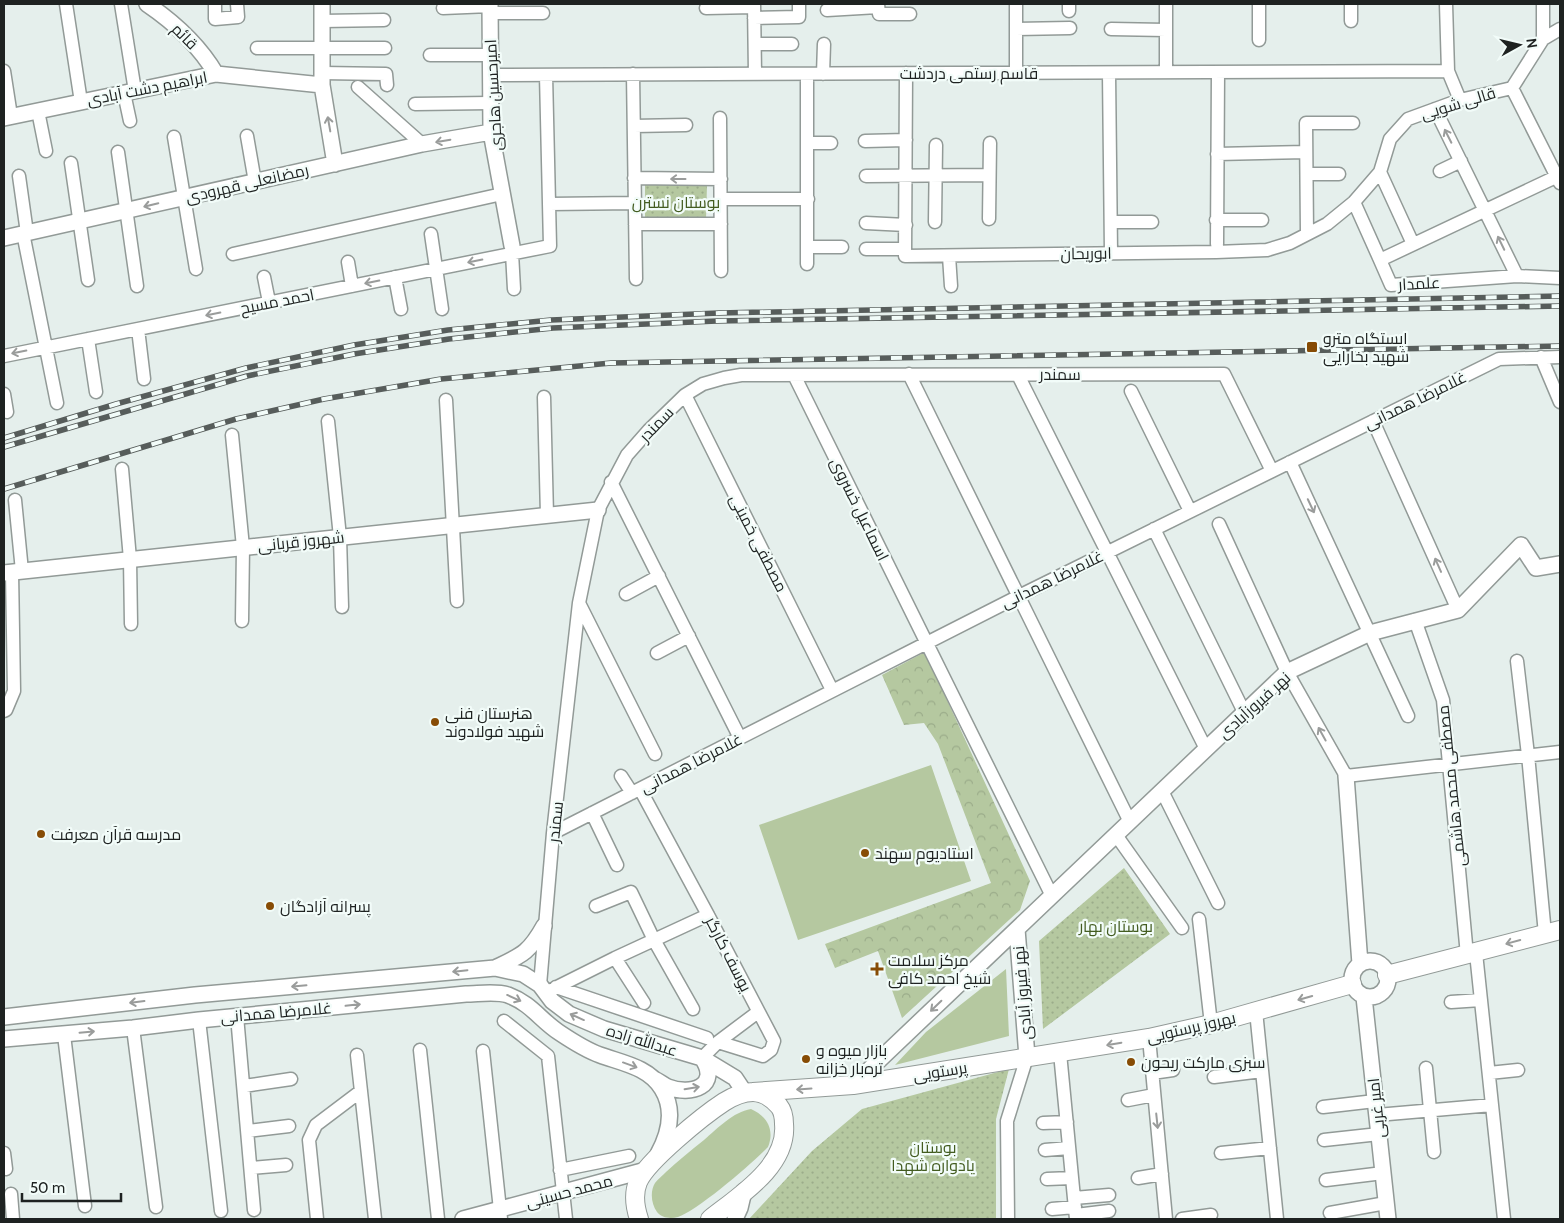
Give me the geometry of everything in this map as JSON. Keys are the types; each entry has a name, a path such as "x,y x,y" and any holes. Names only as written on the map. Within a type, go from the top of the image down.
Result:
{"main road":[{"path":"1387,974 1553,932"},
{"name":"بهروز پرستویی","path":"1027,1057 1149,1038 1358,990"},
{"name":"پرستویی","path":"853,1085 1027,1057"},
{"path":"639,1219 635,1202 635,1191 638,1181 650,1165 671,1145 724,1101 749,1092 853,1085"},
{"path":"710,1219 760,1178 781,1148 785,1130 781,1109 764,1094 749,1092"}],"street":[{"path":"66,4 81,102"},
{"path":"121,4 130,121"},
{"name":"قائم","path":"147,4 162,14 194,42 216,74"},
{"path":"214,4 215,19 238,17 238,4"},
{"path":"322,4 322,79 335,164"},
{"path":"706,8 754,10 799,17 799,4"},
{"path":"1016,4 1016,73"},
{"path":"1166,4 1166,72"},
{"path":"1258,4 1259,40"},
{"path":"1350,4 1350,21"},
{"path":"1446,4 1448,71 1460,100"},
{"path":"1543,4 1543,39"},
{"path":"443,8 490,8 543,13"},
{"name":"امیرحسین هاجری","path":"490,8 491,132 512,250 514,290"},
{"path":"827,10 878,8 910,14"},
{"path":"754,10 755,74"},
{"path":"322,21 384,20"},
{"path":"1016,28 1070,28"},
{"name":"قالی شویی","path":"1267,250 1290,243 1327,224 1354,202 1380,172 1390,139 1408,119 1460,100 1512,88 1543,39 1560,28"},
{"path":"1111,29 1166,30"},
{"path":"754,44 792,44"},
{"path":"823,74 824,44"},
{"path":"257,48 385,48"},
{"path":"430,56 490,56"},
{"path":"4,71 7,117"},
{"name":"قاسم رستمی دردشت","path":"490,75 1448,71"},
{"path":"1109,72 1111,253"},
{"path":"1216,244 1218,72"},
{"path":"905,253 906,73"},
{"name":"ابراهیم دشت آبادی","path":"7,117 216,74 322,79"},
{"path":"322,79 386,74 387,85"},
{"path":"633,74 636,279"},
{"path":"806,74 807,264"},
{"path":"546,75 549,204 634,203"},
{"path":"358,87 422,144"},
{"path":"1512,88 1559,179"},
{"path":"415,104 490,103"},
{"path":"1435,109 1517,276"},
{"path":"38,111 46,151"},
{"path":"720,118 721,271"},
{"path":"1307,234 1306,123 1352,123"},
{"path":"634,126 686,126"},
{"name":"رمضانعلی قهرودی","path":"4,238 422,144 491,132"},
{"path":"247,136 255,182"},
{"path":"174,137 196,269"},
{"path":"865,141 906,140"},
{"path":"807,143 832,143"},
{"path":"990,143 990,219"},
{"path":"935,222 936,145"},
{"path":"118,152 137,286"},
{"path":"1217,154 1306,152"},
{"path":"1440,171 1461,161"},
{"path":"71,163 88,280"},
{"path":"1380,172 1413,244"},
{"path":"1307,174 1339,174"},
{"path":"866,176 990,175"},
{"path":"19,176 25,233 57,403"},
{"path":"634,178 721,179"},
{"name":"علمدار","path":"1559,179 1380,260 1391,285 1517,276 1560,278"},
{"path":"233,254 502,194"},
{"path":"721,199 808,199"},
{"path":"1354,202 1380,260"},
{"name":"احمد مسیح","path":"4,356 352,286 512,250 550,246 549,204"},
{"path":"1216,220 1262,220"},
{"path":"1111,222 1152,222"},
{"path":"866,223 906,225"},
{"path":"635,224 721,224"},
{"path":"431,234 442,309"},
{"path":"807,247 842,247"},
{"name":"ابوریحان","path":"866,249 949,256 1267,250"},
{"path":"949,256 951,286"},
{"path":"348,262 352,286"},
{"path":"264,276 269,302"},
{"path":"395,277 400,308"},
{"path":"138,329 144,379"},
{"path":"88,339 96,392"},
{"path":"1541,357 1560,402"},
{"name":"غلامرضا همدانی","path":"553,833 1019,596 1499,359 1560,357"},
{"path":"908,374 1130,822"},
{"path":"1018,374 1206,749"},
{"name":"سمندر","path":"547,988 544,926 553,833 579,603 598,510 611,482 627,455 649,430 685,395 703,384 741,375 1224,374 1272,471"},
{"name":"اسماعیل خسروی","path":"794,375 1052,896"},
{"path":"1131,391 1190,511"},
{"path":"4,394 7,412"},
{"name":"مصطفی خمینی","path":"685,395 832,690"},
{"path":"544,397 547,515"},
{"path":"446,400 457,601"},
{"path":"328,421 340,537 342,607"},
{"path":"1373,421 1458,610 1521,545 1536,568 1560,564"},
{"path":"232,435 243,547 242,621"},
{"path":"1290,462 1408,716"},
{"path":"122,470 130,560 131,624"},
{"path":"611,482 740,738"},
{"path":"4,711 14,691 13,572 15,500"},
{"name":"شهروز قربانی","path":"13,572 598,510"},
{"path":"1219,524 1287,672 1346,776 1360,964"},
{"path":"1154,529 1244,712"},
{"path":"626,594 659,576"},
{"path":"579,603 655,754"},
{"name":"نهر فیروزآبادی","path":"853,1085 1287,672 1370,633 1458,610"},
{"name":"مصطفی محمد هاشمی","path":"1415,620 1443,700 1471,954 1481,1000 1504,1219"},
{"path":"657,653 689,636"},
{"path":"1517,661 1553,932"},
{"path":"1346,776 1560,752"},
{"name":"یوسف کارگر","path":"621,776 636,791 708,915 774,1041 771,1050 763,1056 712,1040"},
{"path":"1162,791 1218,903"},
{"path":"592,813 617,864"},
{"path":"1116,835 1182,928"},
{"path":"596,906 631,892 654,940 693,1009"},
{"path":"547,988 708,915"},
{"path":"1199,919 1211,1024"},
{"path":"495,968 524,954 536,941 544,926"},
{"name":"نهر فیروز آبادی","path":"1017,929 1027,1057"},
{"path":"615,958 644,1003"},
{"path":"1368,961 1376,962 1383,967 1387,974 1387,984 1382,992 1374,997 1358,990 1352,976 1360,964 1368,961"},
{"name":"غلامرضا همدانی","path":"4,1017 195,995 495,968 523,974 547,988"},
{"path":"547,988 712,1040"},
{"name":"عبدالله زاده","path":"547,988 552,1001 569,1014 604,1028 702,1058 735,1078 749,1092"},
{"name":"امیر غربی","path":"1358,990 1376,1108 1388,1219"},
{"name":"غلامرضا همدانی","path":"4,1039 134,1028 466,994 505,994 524,1002 542,1017"},
{"path":"1451,1002 1481,1000"},
{"path":"62,1011 85,1206"},
{"path":"653,1078 669,1087 685,1090 699,1088 706,1083 709,1074 702,1058 712,1040 758,1012"},
{"path":"1256,1012 1277,1219"},
{"path":"237,1016 254,1210"},
{"name":"عبدالله زاده","path":"542,1017 558,1032 578,1044 598,1054 639,1069 653,1078 662,1089 668,1104 670,1117 666,1140 650,1165"},
{"path":"199,1020 221,1211"},
{"path":"504,1021 548,1056 566,1219"},
{"path":"134,1028 156,1207"},
{"path":"1149,1038 1166,1219"},
{"path":"420,1050 438,1219"},
{"path":"483,1051 501,1214"},
{"path":"1060,1053 1075,1210"},
{"path":"357,1055 375,1219"},
{"path":"1008,1219 1007,1121 1027,1057"},
{"path":"1426,1068 1434,1152"},
{"path":"1152,1073 1174,1070"},
{"path":"1489,1073 1518,1070"},
{"path":"1214,1077 1262,1071"},
{"path":"244,1086 291,1079"},
{"path":"317,1219 309,1140 316,1125 361,1091"},
{"path":"1128,1100 1154,1095"},
{"path":"1324,1107 1430,1111 1492,1105"},
{"path":"1043,1123 1067,1122"},
{"path":"248,1130 288,1126"},
{"path":"1324,1140 1379,1134"},
{"path":"1045,1150 1069,1148"},
{"path":"1221,1153 1270,1148"},
{"path":"4,1153 6,1169"},
{"path":"560,1170 629,1156"},
{"path":"251,1168 286,1165"},
{"name":"محمد حسینی","path":"463,1219 501,1214 562,1192 650,1165"},
{"path":"1326,1180 1383,1173"},
{"path":"1138,1178 1162,1174"},
{"path":"1047,1179 1072,1178"},
{"path":"735,1219 744,1192"},
{"path":"10,1194 13,1219"},
{"path":"1075,1210 1109,1195"},
{"path":"1330,1213 1386,1203"},
{"path":"1052,1209 1109,1211"},
{"path":"1182,1219 1211,1216"}],"green space":[{"name":"بوستان نسترن","path":"645,184 707,185 706,219 645,220"},
{"path":"925,652 1030,881 1020,910 902,1018 878,951 835,968 825,944 991,883 938,744 924,723 904,725 882,675"},
{"name":"استادیوم سهند","path":"931,765 971,881 798,940 759,825"},
{"name":"بوستان بهار","path":"1124,868 1170,934 1043,1029 1039,941"},
{"path":"1006,969 1009,1036 895,1065 926,1032"},
{"name":"بوستان یادواره شهدا","path":"1009,1069 996,1119 996,1219 749,1219 812,1151 862,1109"},
{"path":"751,1109 757,1112 768,1124 771,1135 768,1147 724,1186 687,1213 672,1218 666,1218 659,1214 653,1205 652,1198 653,1186 656,1182 726,1121 738,1113"}],"railway":[{"path":"4,438 116,404 246,368 354,345 448,330 551,320 719,313 1560,296"},
{"path":"4,447 247,376 354,354 449,339 553,328 717,321 1560,306"},
{"path":"4,489 236,419 324,399 441,379 611,363 1560,346"}],"place":[{"name":"ایستگاه مترو شهید بخارایی","path":"1312,347"},
{"name":"هنرستان فنی شهید فولادوند","path":"435,722"},
{"name":"مدرسه قرآن معرفت","path":"41,834"},
{"name":"استادیوم سهند","path":"865,853"},
{"name":"پسرانه آزادگان","path":"270,906"},
{"name":"مرکز سلامت شیخ احمد کافی","path":"877,969"},
{"name":"بازار میوه و تره‌بار خزانه","path":"806,1059"},
{"name":"سبزی مارکت ریحون","path":"1131,1062"}]}
